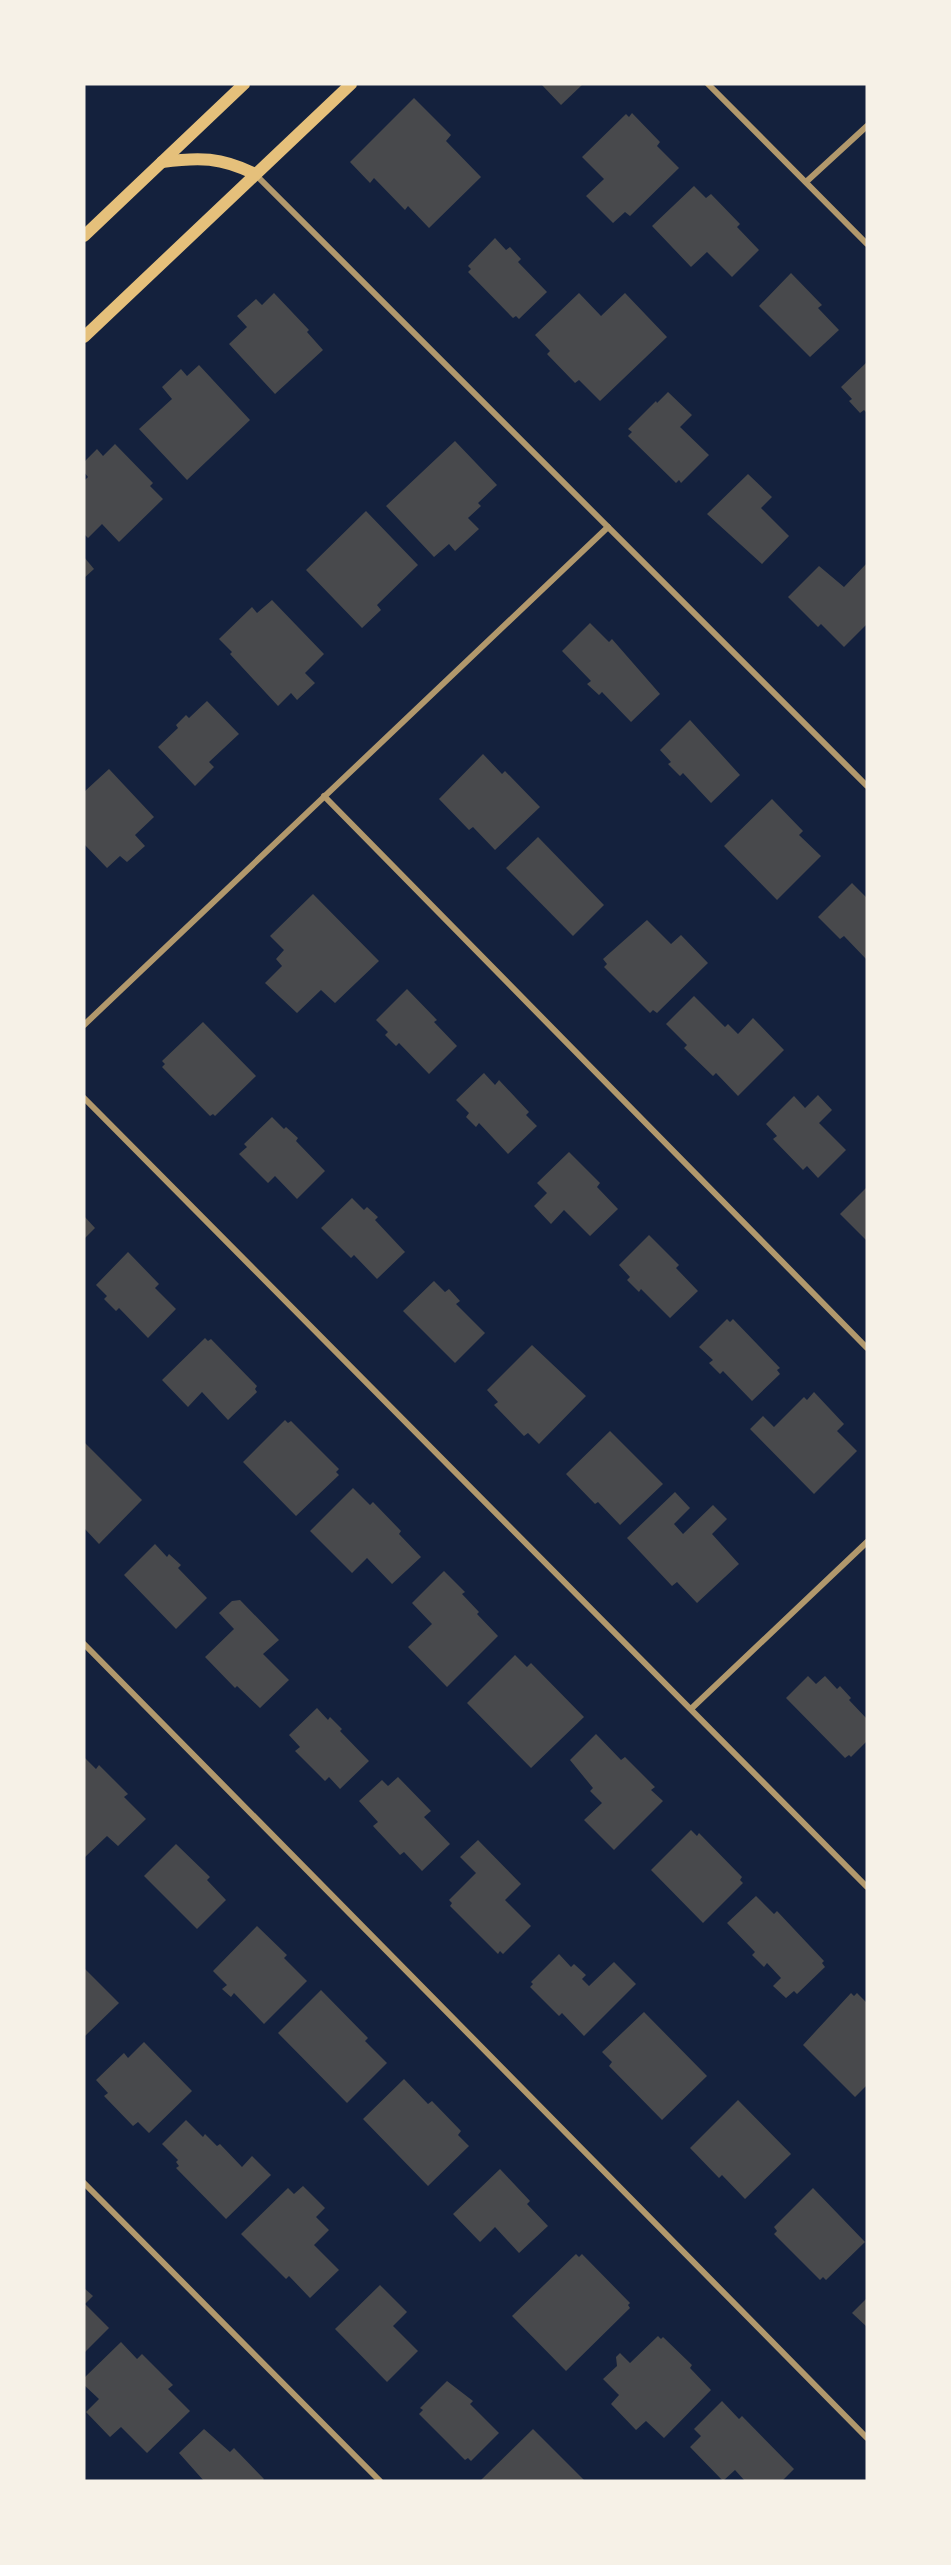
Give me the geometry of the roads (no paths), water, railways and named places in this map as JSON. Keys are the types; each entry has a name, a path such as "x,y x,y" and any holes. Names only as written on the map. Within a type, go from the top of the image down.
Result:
{"main road":[{"path":"84,236 244,84"},
{"path":"84,337 351,84"},
{"path":"162,162 191,158 215,159 237,165 255,174"}],"street":[{"path":"708,84 867,244"},
{"path":"806,182 867,126"},
{"path":"255,174 867,786"},
{"path":"84,1025 608,527"},
{"path":"324,796 867,1348"},
{"path":"84,1098 692,1708 867,1887"},
{"path":"692,1708 867,1542"},
{"path":"84,1644 867,2438"},
{"path":"84,2183 380,2481"}]}
